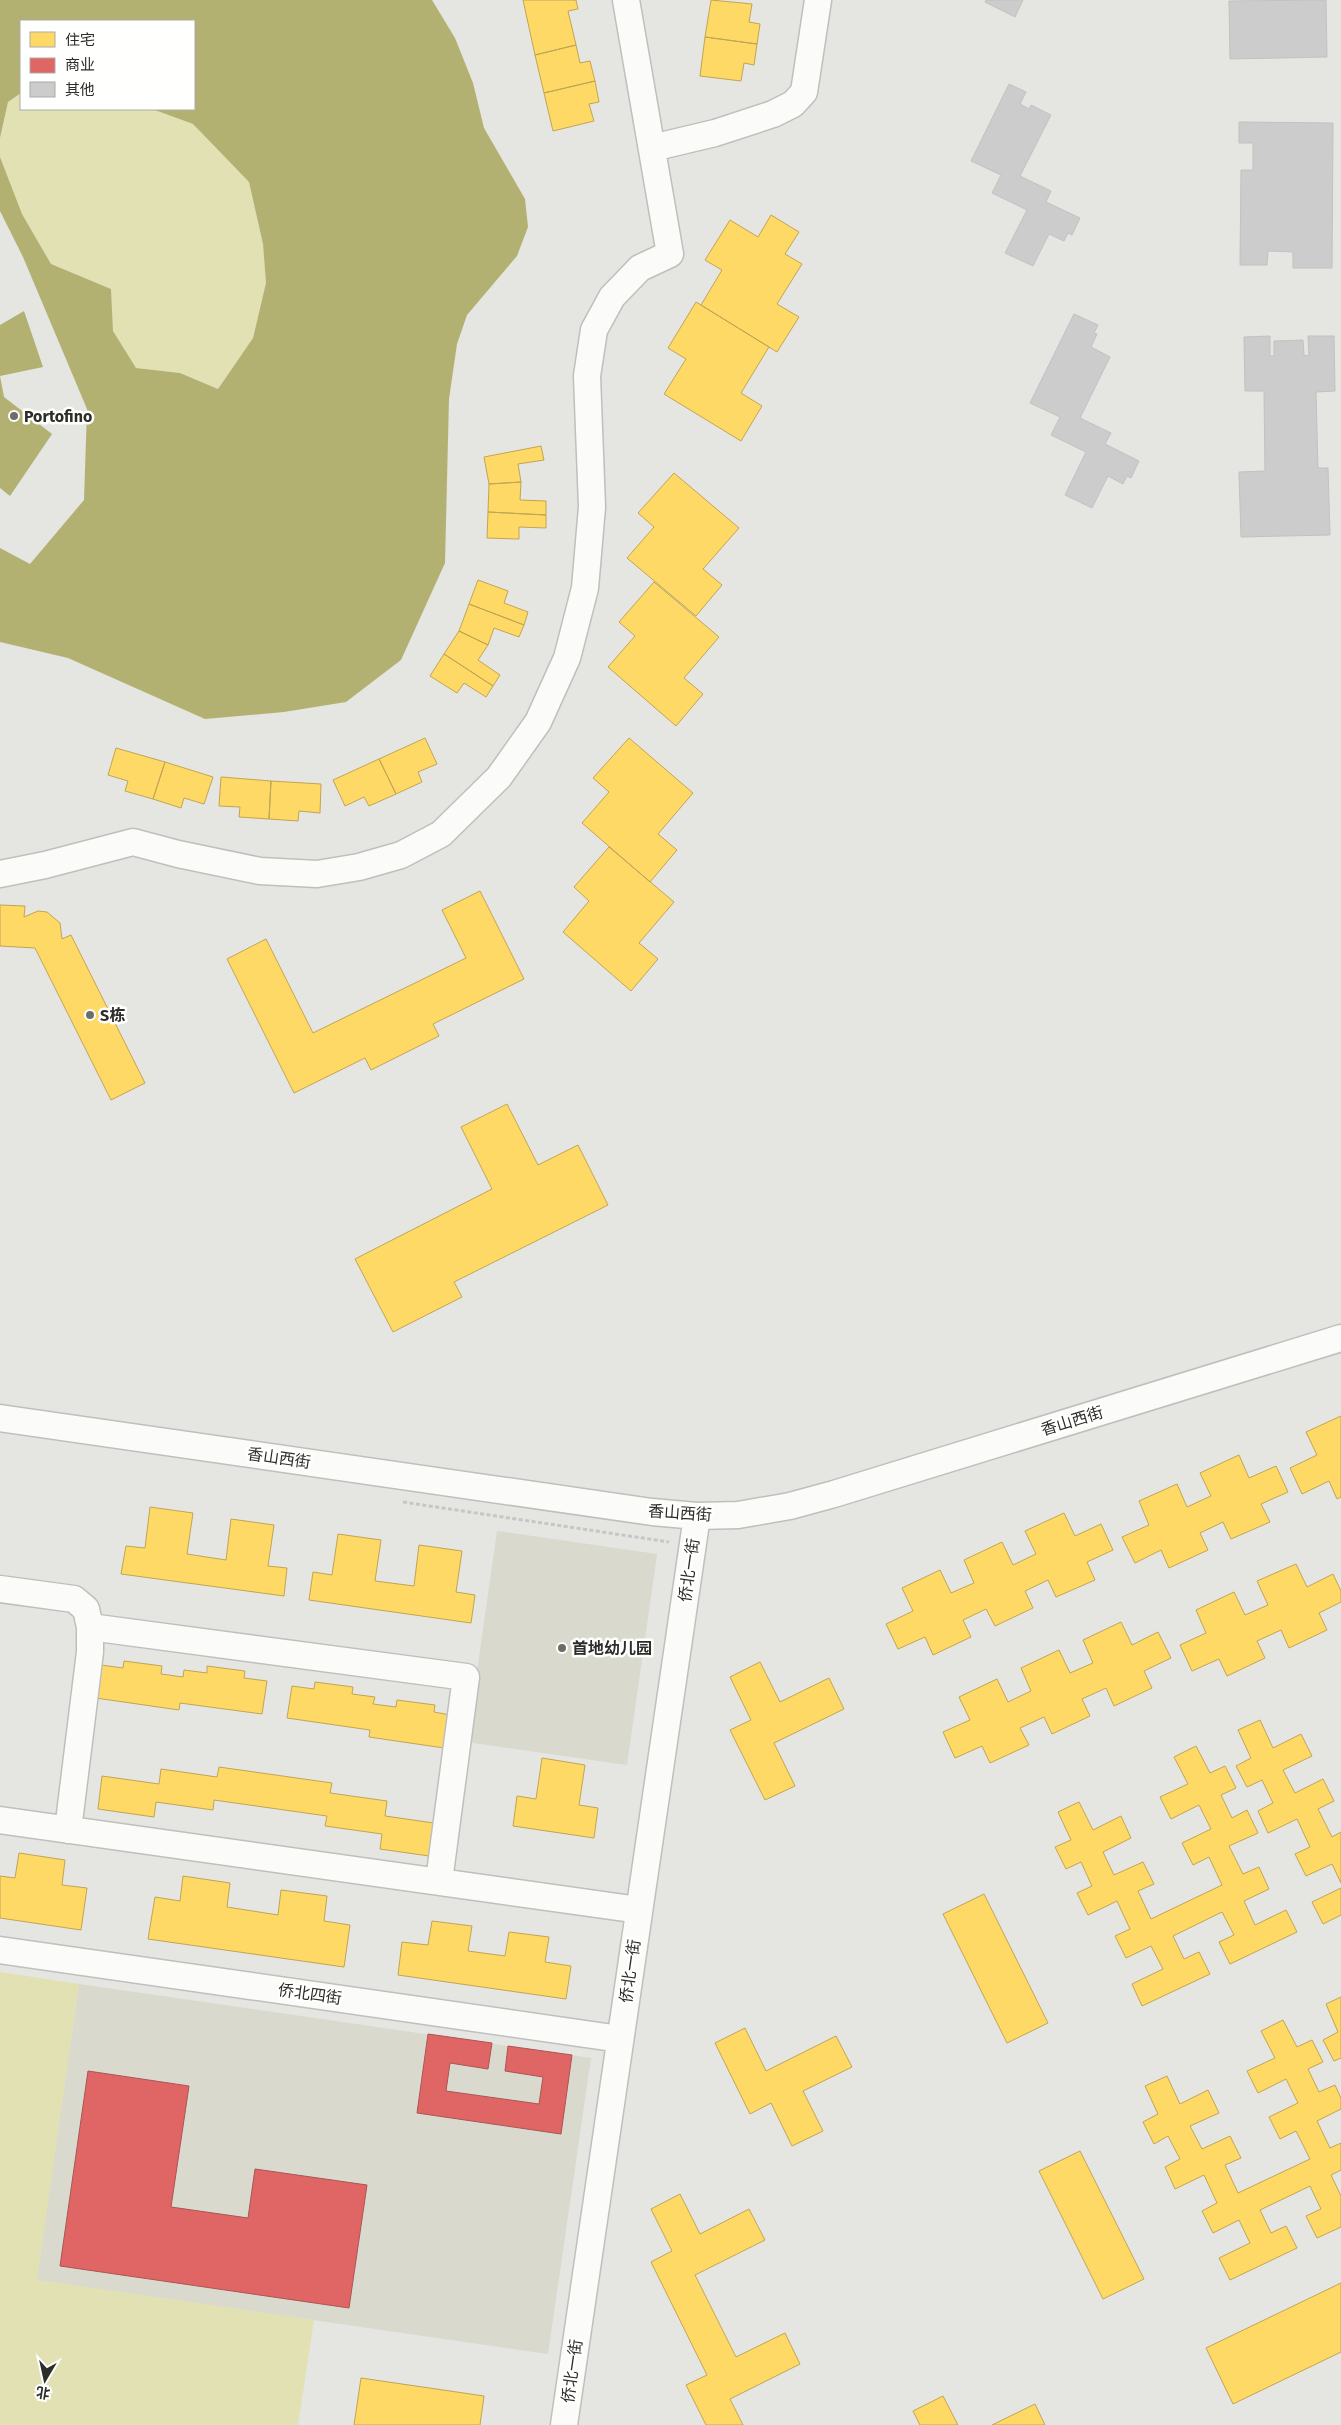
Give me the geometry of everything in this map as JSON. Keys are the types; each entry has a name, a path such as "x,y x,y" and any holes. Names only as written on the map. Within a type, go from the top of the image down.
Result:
{"street":[{"path":"0,874 45,865 133,842 178,854 260,871 317,874 359,867 401,855 441,834 499,777 538,722 567,658 585,588 592,507 587,376 594,330 612,297 640,268 670,254 626,0"},
{"path":"652,148 715,133 773,114 793,104 804,92 818,0"},
{"name":"香山西街","path":"0,1418 642,1510 697,1516 730,1515 762,1511 834,1494 1341,1338"},
{"name":"侨北一街","path":"564,2425 697,1516"},
{"path":"0,1589 74,1599 86,1609 90,1627 90,1652 68,1830"},
{"path":"90,1627 466,1677 439,1881"},
{"path":"0,1820 639,1910"},
{"name":"侨北四街","path":"0,1950 620,2039"}],"shaded area":[{"path":"0,0 432,0 455,38 473,83 484,128 525,199 528,227 517,256 467,315 457,344 449,399 445,563 401,660 346,702 284,712 205,719 68,658 0,642 0,548 30,564 84,500 87,409 23,257 0,211 0,157 22,214 51,264 111,289 113,331 136,368 180,373 218,389 253,338 266,283 263,244 249,182 193,124 155,110 195,110 195,20 20,20 20,94 8,102 0,138"},
{"path":"24,311 43,367 0,376 0,325"},
{"name":"Portofino","path":"0,376 4,397 52,434 10,496 0,488"},
{"name":"首地幼儿园","path":"497,1531 657,1554 627,1765 467,1742"},
{"path":"79,1984 591,2058 548,2354 36,2280"}],"green space":[{"path":"20,94 20,110 155,110 193,124 249,182 263,244 266,283 253,338 218,389 180,373 135,368 113,331 111,289 51,264 22,214 0,157 0,138 8,102"},
{"path":"0,1972 79,1984 37,2280 314,2320 298,2425 0,2425"}],"building: 住宅":[{"path":"523,0 576,0 578,9 568,11 576,45 535,55"},
{"path":"711,0 752,4 749,22 760,24 757,44 705,37"},
{"path":"705,37 757,44 754,65 744,63 741,81 700,76"},
{"path":"576,45 580,63 590,61 595,81 544,93 535,55"},
{"path":"595,81 599,102 589,104 594,121 553,131 544,93"},
{"path":"771,215 799,232 785,254 802,264 777,304 799,317 777,352 701,305 722,270 705,260 730,220 758,237"},
{"path":"696,302 769,347 741,393 762,406 741,441 664,394 686,359 668,348"},
{"path":"541,446 544,460 518,464 521,482 489,484 484,457"},
{"path":"674,473 739,528 703,569 722,585 696,616 627,558 654,527 638,513"},
{"path":"521,482 520,500 546,501 546,515 488,512 489,484"},
{"path":"488,512 546,515 546,528 519,527 519,539 487,538"},
{"path":"478,580 508,591 504,603 528,612 524,625 469,604"},
{"path":"654,582 719,637 684,678 703,694 676,726 608,667 635,636 619,622"},
{"path":"469,604 524,625 519,637 494,628 488,645 459,631"},
{"path":"459,631 488,645 478,660 500,675 493,686 444,654"},
{"path":"444,654 493,686 486,697 464,683 457,693 430,676"},
{"path":"425,738 437,764 418,772 422,782 396,794 379,759"},
{"path":"629,738 693,793 658,834 677,850 650,882 582,823 609,792 593,778"},
{"path":"116,748 165,762 153,799 125,791 128,781 108,775"},
{"path":"379,759 396,794 369,806 364,797 345,806 333,780"},
{"path":"165,762 213,777 204,804 184,798 181,808 153,799"},
{"path":"221,777 271,781 269,819 239,817 240,807 219,806"},
{"path":"271,781 321,784 320,813 299,811 298,821 269,819"},
{"path":"609,847 674,902 639,943 658,959 631,991 563,932 589,901 574,887"},
{"path":"480,891 524,979 433,1024 439,1036 371,1070 365,1058 294,1093 227,959 266,939 313,1033 466,958 442,910"},
{"name":"S栋","path":"0,905 25,906 24,917 38,911 47,912 60,923 62,939 71,935 145,1083 111,1100 35,948 0,946"},
{"path":"507,1104 538,1165 578,1145 608,1205 454,1282 462,1297 393,1332 355,1259 492,1189 461,1127"},
{"path":"1341,1416 1341,1497 1337,1499 1329,1481 1302,1494 1290,1468 1317,1455 1306,1432"},
{"path":"1239,1455 1249,1478 1276,1466 1288,1492 1261,1504 1270,1522 1231,1539 1223,1522 1200,1533 1208,1550 1169,1568 1161,1550 1135,1563 1122,1537 1149,1525 1139,1501 1177,1484 1187,1507 1211,1496 1200,1473"},
{"path":"150,1507 193,1513 187,1554 226,1560 231,1519 274,1525 268,1566 287,1568 284,1596 121,1574 126,1546 145,1548"},
{"path":"1064,1513 1075,1536 1101,1524 1113,1550 1087,1562 1095,1580 1056,1597 1048,1580 1025,1591 1033,1608 995,1626 986,1609 963,1620 971,1637 933,1655 925,1637 898,1649 886,1624 913,1611 902,1588 940,1570 951,1593 974,1583 964,1560 1002,1542 1013,1565 1036,1554 1025,1531"},
{"path":"338,1534 381,1540 375,1581 414,1586 419,1545 462,1551 456,1592 475,1595 471,1623 309,1600 313,1572 332,1575"},
{"path":"1296,1564 1307,1587 1333,1574 1341,1591 1341,1602 1319,1613 1327,1630 1289,1648 1281,1630 1257,1641 1265,1658 1227,1676 1219,1659 1192,1671 1180,1645 1206,1633 1196,1610 1234,1592 1245,1615 1268,1605 1257,1581"},
{"path":"1121,1622 1132,1645 1158,1632 1171,1658 1144,1671 1152,1688 1114,1706 1106,1688 1082,1699 1090,1716 1052,1734 1044,1717 1020,1728 1029,1745 990,1763 982,1746 955,1758 943,1732 970,1720 959,1697 997,1679 1008,1702 1031,1691 1021,1668 1059,1650 1070,1673 1093,1663 1083,1640"},
{"path":"124,1661 162,1666 161,1674 183,1677 184,1670 207,1673 207,1666 245,1671 244,1678 267,1681 262,1714 180,1703 179,1710 96,1698 101,1665 123,1668"},
{"path":"760,1662 780,1702 829,1678 844,1709 774,1743 795,1786 765,1800 730,1730 751,1720 730,1677"},
{"path":"315,1682 353,1687 352,1694 375,1697 373,1704 396,1707 397,1700 435,1705 434,1712 456,1716 451,1749 369,1737 370,1730 287,1718 292,1686 314,1689"},
{"path":"1260,1720 1273,1748 1301,1734 1312,1756 1283,1770 1295,1793 1323,1779 1334,1801 1318,1809 1332,1837 1341,1832 1341,1883 1332,1864 1306,1876 1295,1854 1310,1847 1297,1819 1268,1833 1258,1811 1273,1803 1262,1780 1247,1787 1236,1766 1251,1758 1238,1730"},
{"path":"1196,1746 1210,1773 1225,1766 1236,1788 1221,1795 1232,1818 1247,1810 1258,1833 1229,1846 1243,1874 1259,1867 1269,1889 1244,1901 1255,1925 1286,1910 1297,1932 1230,1964 1219,1942 1234,1935 1222,1912 1173,1936 1184,1959 1199,1952 1210,1974 1142,2006 1132,1984 1163,1969 1151,1946 1126,1958 1115,1936 1130,1929 1117,1901 1088,1915 1077,1893 1092,1886 1081,1862 1066,1869 1055,1847 1071,1840 1058,1812 1079,1802 1093,1830 1121,1816 1131,1838 1103,1852 1114,1875 1143,1862 1154,1884 1138,1891 1151,1919 1222,1885 1209,1857 1193,1865 1182,1843 1211,1829 1199,1805 1171,1819 1160,1797 1188,1784 1174,1757"},
{"path":"542,1758 585,1765 579,1805 598,1808 594,1838 513,1826 517,1796 536,1799"},
{"path":"219,1767 332,1783 330,1793 387,1801 385,1816 441,1824 436,1857 380,1849 382,1834 325,1826 327,1816 214,1800 213,1810 156,1802 154,1817 98,1809 102,1776 159,1784 161,1769 217,1777"},
{"path":"19,1853 65,1860 62,1885 87,1888 81,1930 0,1918 0,1876 15,1878"},
{"path":"183,1876 230,1883 227,1907 278,1915 281,1890 327,1896 324,1921 350,1925 344,1967 148,1939 155,1897 180,1901"},
{"path":"1341,1888 1341,1915 1323,1924 1312,1902"},
{"path":"984,1894 1048,2023 1007,2043 943,1914"},
{"path":"432,1921 472,1926 468,1951 505,1956 509,1932 549,1937 545,1962 571,1966 566,1999 398,1975 402,1942 428,1945"},
{"path":"1341,1997 1341,2058 1334,2061 1323,2040 1338,2032 1326,2004"},
{"path":"1283,2020 1297,2047 1312,2040 1323,2062 1308,2069 1319,2092 1335,2085 1341,2098 1341,2109 1317,2121 1330,2148 1341,2143 1341,2170 1331,2175 1341,2196 1341,2227 1317,2238 1306,2216 1321,2209 1310,2186 1260,2210 1271,2233 1286,2226 1297,2248 1230,2280 1219,2258 1250,2243 1239,2220 1213,2233 1202,2211 1217,2203 1204,2175 1175,2189 1165,2167 1180,2159 1168,2136 1154,2144 1143,2122 1158,2114 1145,2086 1167,2076 1180,2104 1208,2090 1219,2113 1190,2126 1202,2149 1230,2136 1241,2158 1225,2165 1238,2193 1310,2159 1296,2131 1280,2139 1269,2117 1298,2103 1286,2079 1258,2093 1247,2071 1275,2058 1261,2031"},
{"path":"745,2028 766,2071 836,2036 852,2067 803,2091 823,2131 792,2146 771,2103 750,2114 715,2043"},
{"path":"1080,2151 1144,2279 1103,2299 1039,2171"},
{"path":"680,2194 700,2234 749,2209 765,2240 695,2275 736,2357 785,2333 800,2364 730,2399 743,2425 706,2425 686,2385 707,2375 651,2262 672,2251 651,2209"},
{"path":"1341,2283 1341,2352 1233,2404 1206,2348"},
{"path":"361,2378 484,2396 480,2425 354,2425"},
{"path":"943,2396 958,2425 920,2425 913,2411"},
{"path":"1035,2404 1045,2425 992,2425"}],"building: 商业":[{"path":"428,2034 492,2043 488,2069 450,2063 446,2091 539,2104 543,2077 505,2071 508,2046 572,2055 561,2134 417,2113"},
{"path":"88,2071 189,2086 171,2207 248,2218 255,2169 367,2185 349,2308 60,2266"}],"building: 其他":[{"path":"986,0 1023,0 1015,17 985,2"},
{"path":"1326,0 1327,57 1230,59 1229,1"},
{"path":"1009,84 1026,92 1020,104 1029,109 1031,105 1051,115 1020,176 1051,191 1046,202 1080,218 1072,235 1068,233 1064,241 1049,234 1033,266 1005,253 1027,210 992,193 1001,175 971,161"},
{"path":"1239,122 1333,123 1332,268 1293,268 1293,252 1268,251 1267,265 1240,265 1241,170 1253,170 1253,143 1239,143"},
{"path":"1074,314 1098,325 1094,333 1097,334 1091,347 1110,357 1080,418 1111,433 1105,444 1139,461 1131,478 1127,476 1123,484 1108,476 1092,508 1065,495 1086,452 1051,435 1060,417 1030,403"},
{"path":"1270,336 1270,356 1274,356 1274,341 1303,340 1304,355 1309,356 1308,336 1334,336 1335,391 1316,392 1318,468 1328,468 1330,535 1241,537 1239,472 1265,471 1264,391 1245,391 1244,337"}],"place":[{"name":"Portofino","path":"14,416"},
{"name":"S栋","path":"90,1015"},
{"name":"首地幼儿园","path":"562,1648"}]}
